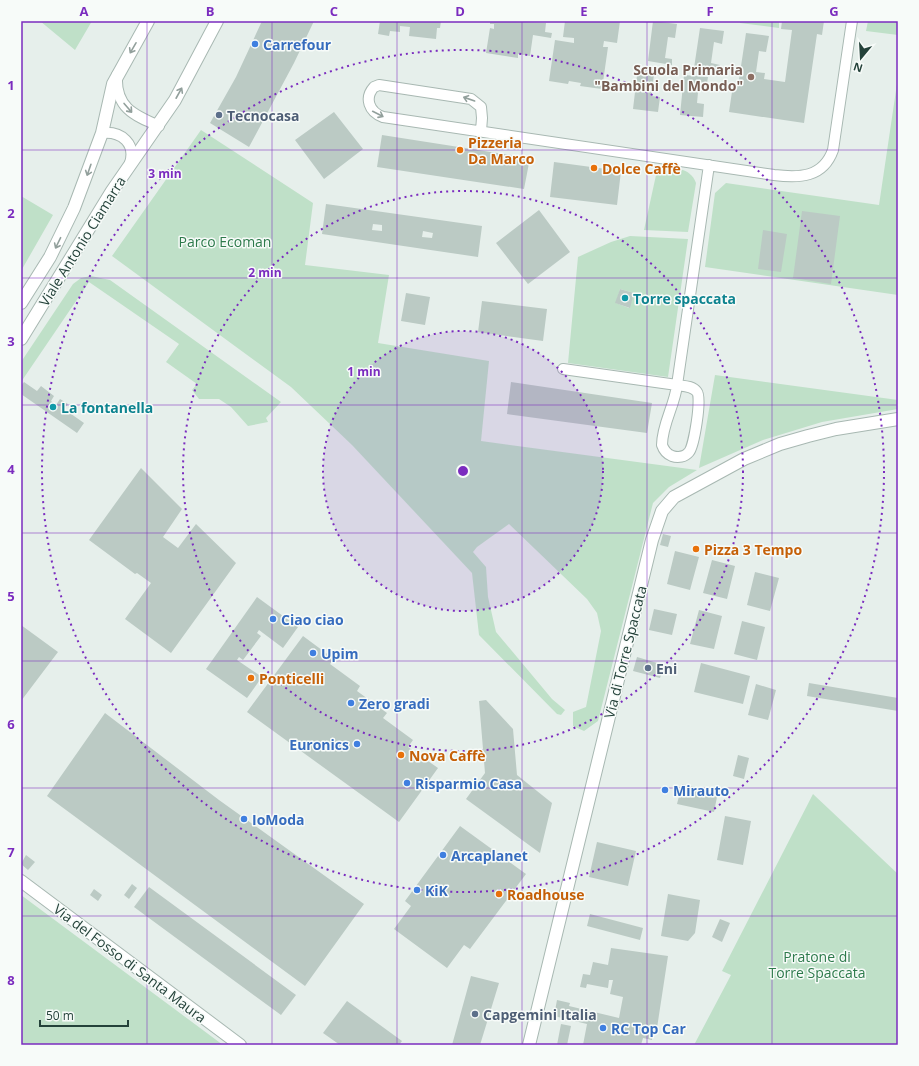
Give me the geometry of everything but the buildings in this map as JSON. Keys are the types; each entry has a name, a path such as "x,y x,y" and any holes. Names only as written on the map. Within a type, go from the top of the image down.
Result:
{"street":[{"name":"Viale Antonio Ciamarra","path":"21,303 50,258 63,233 85,183 102,133 111,92 117,75 148,21"},
{"name":"Viale Antonio Ciamarra","path":"21,339 129,165 159,126 179,93 217,21"},
{"path":"481,131 482,118 480,107 471,99 379,86 374,87 370,92 369,106 379,115 481,131 709,165 798,177 811,175 823,167 832,155 836,140 852,21"},
{"path":"117,75 118,91 126,108 138,118 159,126"},
{"path":"102,133 117,134 129,143 132,152 129,165"},
{"path":"563,369 677,385 694,389 697,392 699,400 692,447 687,454 679,457 666,452 662,448 662,442 677,385 709,165"},
{"name":"Via di Torre Spaccata","path":"529,1045 650,547 662,511 674,497 693,485 767,449 822,432 898,419"},
{"name":"Via del Fosso di Santa Maura","path":"21,881 240,1045"}],"green space":[{"path":"40,21 92,21 75,50"},
{"path":"740,21 779,21 779,28 740,23"},
{"path":"868,21 898,21 898,35 866,31"},
{"path":"898,77 898,295 705,267 715,193 726,183 879,205"},
{"name":"Parco Ecoman","path":"201,130 313,203 305,265 389,275 378,343 489,361 481,441 697,470 669,487 653,503 598,721 584,731 573,726 573,712 586,707 601,631 597,613 587,599 509,524 477,547 473,552 486,567 488,597 496,632 552,699 565,710 561,715 557,714 479,635 472,573 352,445 291,387 112,256"},
{"path":"658,166 680,169 690,174 694,178 696,183 688,232 644,230"},
{"path":"21,196 53,215 21,271"},
{"path":"630,236 688,239 668,377 568,363 578,257 611,242","holes":["620,289 634,293 629,308 616,303"]},
{"path":"91,276 110,280 281,402 266,418 268,422 248,426 231,407 219,399 199,399 192,390 197,384 166,362 179,344 89,282 21,382 21,362 73,284 81,278"},
{"path":"715,375 898,400 898,409 822,422 763,440 699,468"},
{"name":"Pratone di Torre Spaccata","path":"813,794 898,874 898,1045 694,1045 731,975 722,971"},
{"path":"21,895 223,1045 21,1045"}],"place":[{"name":"Carrefour","path":"255,44"},
{"name":"Scuola Primaria \"Bambini del Mondo\"","path":"751,77"},
{"name":"Tecnocasa","path":"219,115"},
{"name":"Pizzeria Da Marco","path":"460,150"},
{"name":"Dolce Caffè","path":"594,168"},
{"name":"Torre spaccata","path":"625,298"},
{"name":"La fontanella","path":"53,407"},
{"name":"Pizza 3 Tempo","path":"696,549"},
{"name":"Ciao ciao","path":"273,619"},
{"name":"Upim","path":"313,653"},
{"name":"Eni","path":"648,668"},
{"name":"Ponticelli","path":"251,678"},
{"name":"Zero gradi","path":"351,703"},
{"name":"Euronics","path":"357,744"},
{"name":"Nova Caffè","path":"401,755"},
{"name":"Risparmio Casa","path":"407,783"},
{"name":"Mirauto","path":"665,790"},
{"name":"IoModa","path":"244,819"},
{"name":"Arcaplanet","path":"443,855"},
{"name":"KiK","path":"417,890"},
{"name":"Roadhouse","path":"499,894"},
{"name":"Capgemini Italia","path":"475,1014"},
{"name":"RC Top Car","path":"603,1028"}]}
